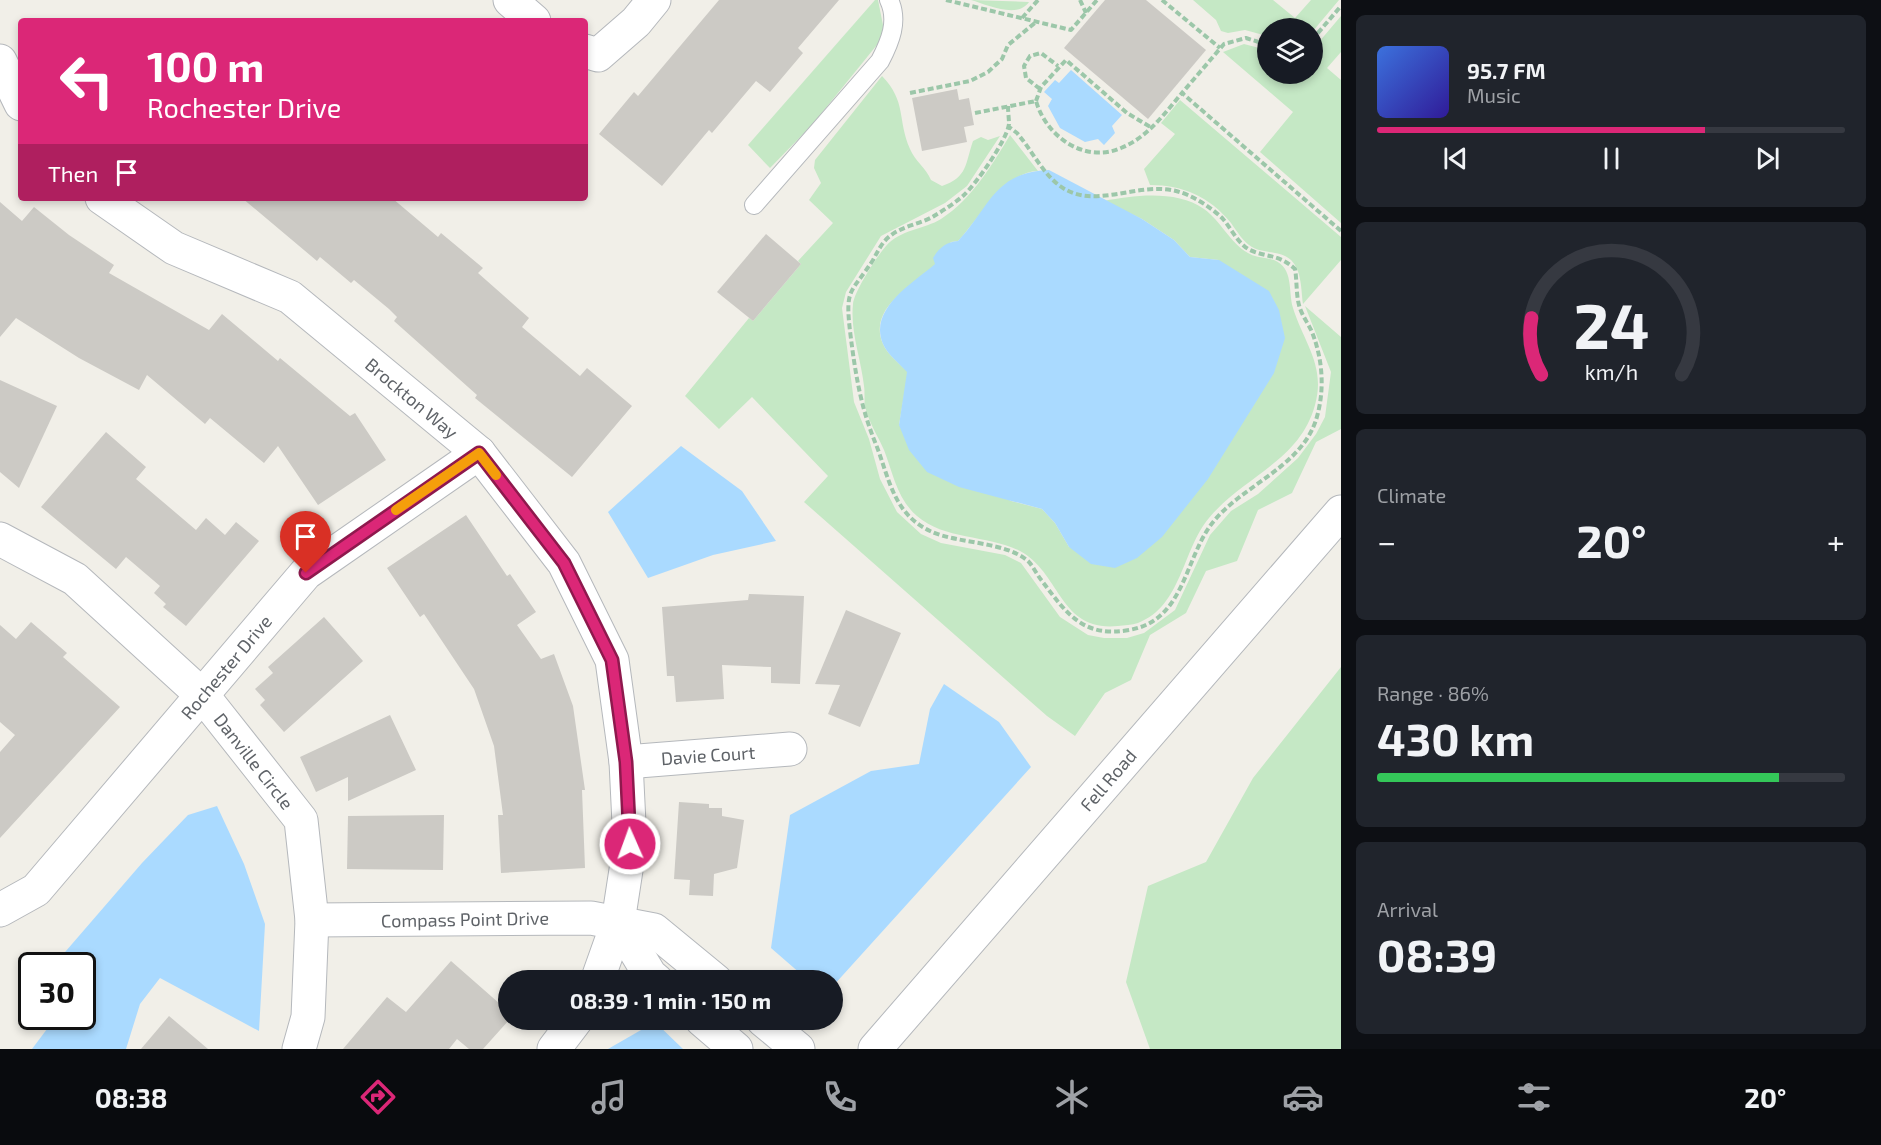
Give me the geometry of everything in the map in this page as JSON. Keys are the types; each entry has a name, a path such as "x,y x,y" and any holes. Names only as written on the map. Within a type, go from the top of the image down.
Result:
{"street":[{"path":"510,0 531,18"},
{"path":"591,53 636,22 654,0"},
{"path":"0,61 14,107"},
{"name":"Brockton Way","path":"106,201 174,248 290,297 479,453 564,563 612,660 626,762 630,844 618,922 601,970"},
{"name":"Rochester Drive","path":"0,910 36,890 306,573 479,453"},
{"name":"Fell Road","path":"874,1049 1341,512"},
{"name":"Danville Circle","path":"0,539 75,579 203,696 301,820 312,920 308,1017 299,1049"},
{"name":"Davie Court","path":"626,762 790,749"},
{"name":"Compass Point Drive","path":"312,920 591,918 654,930 703,970"},
{"path":"618,922 647,970"},
{"path":"554,1049 568,1030"},
{"path":"716,1030 735,1049"},
{"path":"776,1030 798,1049"}],"lane":[{"path":"754,205 880,61 889,44 894,24 889,0"}],"path":[{"path":"946,0 1071,30 1097,0"},
{"path":"1022,18 1038,0"},
{"path":"1080,0 1086,13"},
{"path":"1162,0 1220,48"},
{"path":"1323,27 1341,6"},
{"path":"910,93 970,81 988,72 1002,59 1008,45 1036,22"},
{"path":"1152,128 1127,113 1066,60 1040,89 1036,101 1040,114 1053,134 1073,147 1099,153 1121,148 1152,128 1224,44 1246,38 1257,42"},
{"path":"1040,89 1026,78 1024,66 1030,56 1041,53 1059,66"},
{"path":"1182,93 1341,231"},
{"path":"975,113 1036,101"},
{"path":"1008,106 1009,127 986,166 965,194 932,218 893,233 882,243 851,288 848,301 860,404 892,494 910,516 930,531 1008,551 1027,560 1069,615 1085,628 1109,632 1132,630 1155,621 1174,603 1209,527 1224,509 1271,474 1304,443 1316,422 1321,396 1322,366 1312,332 1298,304 1295,269 1284,258 1248,249 1222,219 1204,205 1175,191 1125,191 1083,198 1068,191 1058,185 1009,127"}],"green space":[{"path":"875,0 878,0 885,35 812,125 770,168 748,145"},
{"path":"971,0 1029,2 1017,10 1010,10"},
{"path":"1193,0 1273,0 1295,18 1257,18 1257,33 1245,30 1228,33 1221,31 1216,20"},
{"path":"1311,0 1339,0 1323,19 1295,18"},
{"path":"1341,16 1341,52 1327,68 1341,80 1341,223 1260,152 1293,112 1260,84 1323,84 1323,37"},
{"path":"1244,44 1257,47 1257,81 1223,52"},
{"path":"882,76 895,94 912,153 931,180 942,186 961,174 967,163 973,141 981,137 988,140 1000,136 967,186 945,203 881,236 846,292 842,308 854,402 869,439 880,479 897,512 921,534 941,543 1005,555 1021,563 1060,617 1088,635 1127,638 1144,633 1175,610 1210,535 1231,511 1258,494 1298,458 1316,434 1325,417 1331,372 1305,306 1341,337 1341,429 1316,442 1292,493 1258,510 1237,561 1206,571 1186,613 1150,635 1131,680 1105,693 1075,736 1047,716 804,502 828,476 752,397 719,429 685,396 749,318 753,321 801,264 798,261 833,223 809,200 821,183 814,168 815,160"},
{"path":"1180,100 1341,237 1341,260 1303,304 1299,275 1291,260 1249,245 1223,214 1195,194 1174,187 1150,185 1144,169 1175,134 1161,123"},
{"path":"1010,135 1038,171 1026,173 1003,188 958,241 951,242 935,265 895,298 881,319 880,331 885,348 908,372 899,425 1011,501 1042,509 1055,523 1069,547 1219,260 1190,257 1174,240 1142,219 1104,201 1116,199 1156,196 1193,203 1210,214 1242,249 1251,255 1274,260 1285,268 1293,308 1316,366 1318,391 1315,405 1308,424 1297,440 1270,467 1238,490 1209,518 1200,531 1173,591 1153,615 1136,624 1099,625 1084,620 1072,611 1034,561 1020,551 995,542 940,529 917,516 900,494 884,450 866,412 864,386 854,335 852,314 854,298 886,246 898,236 941,219 952,211 972,192"},
{"path":"1341,667 1341,1049 1150,1049 1126,982 1148,886 1206,862 1253,778"}],"water":[{"path":"1071,70 1122,115 1112,126 1115,133 1104,145 1098,139 1085,142 1060,128 1048,106 1052,99 1044,92 1055,80 1059,83"},
{"path":"1049,170 1142,219 1174,240 1190,257 1219,260 1269,291 1279,310 1285,338 1274,373 1208,479 1162,537 1137,558 1115,568 1091,564 1069,547 1055,523 1042,509 959,487 927,472 909,450 899,425 907,372 885,348 880,331 887,308 895,298 935,264 933,258 940,248 958,241 1004,184 1031,172"},
{"path":"681,446 742,491 776,541 713,555 648,578 608,512"},
{"path":"944,684 999,722 1031,767 843,975 843,970 796,970 771,948 790,815 871,771 919,764 930,709"},
{"path":"217,806 244,864 265,924 259,1031 160,978 140,1004 126,1049 32,1049 46,1030 96,1030 96,952 65,952 142,863 188,815"},
{"path":"641,1030 663,1030 683,1049 608,1049"}],"building":[{"path":"719,0 839,0 798,48 803,53 770,92 756,81 712,133 709,130 662,186 599,134 634,92 638,96"},
{"path":"1105,0 1146,0 1206,50 1148,119 1064,48"},
{"path":"957,89 959,100 969,98 974,125 964,127 967,142 922,151 912,98"},
{"path":"246,201 396,201 438,237 441,233 483,268 478,273 529,318 522,327 580,376 587,368 632,406 572,477 475,398 477,395 394,321 397,317 389,309 354,280 351,283 320,257 317,261"},
{"path":"0,202 22,221 34,207 69,235 114,265 109,273 209,330 222,314 278,361 280,358 350,416 355,413 386,460 318,505 278,446 264,463 210,418 205,424 147,375 139,390 79,358 16,318 0,337"},
{"path":"766,234 801,264 753,321 717,292"},
{"path":"0,380 57,406 19,488 0,472"},
{"path":"106,432 146,467 136,479 196,530 206,518 225,535 236,522 259,541 186,626 163,607 166,604 154,593 160,586 126,557 116,569 41,507"},
{"path":"466,515 507,576 510,574 536,612 517,625 541,659 554,654 573,706 585,790 582,790 585,868 501,873 498,815 503,815 494,746 474,689 424,614 420,617 387,568"},
{"path":"749,594 804,596 800,684 771,683 771,667 722,665 724,699 676,702 674,676 667,676 662,607 748,600"},
{"path":"846,610 901,633 860,727 828,714 840,685 815,684"},
{"path":"324,617 363,661 284,732 260,705 265,700 255,689 273,673 268,667"},
{"path":"31,622 67,653 63,657 120,707 0,838 0,752 15,735 0,722 0,625 16,639"},
{"path":"390,715 416,770 348,801 348,777 316,792 300,757"},
{"path":"679,802 709,804 709,808 722,808 722,816 744,820 737,868 714,874 713,896 689,895 690,880 674,879"},
{"path":"444,815 443,870 347,869 348,816"},
{"path":"451,961 498,1002 498,1030 500,1030 483,1049 469,1049 457,1039 449,1049 343,1049 387,997 406,1012"},
{"path":"169,1016 208,1049 141,1049"}],"slow traffic":[{"path":"396,510 479,453 496,475"}],"route":[{"path":"306,573 479,453 564,563 612,660 626,762 630,844"}]}
